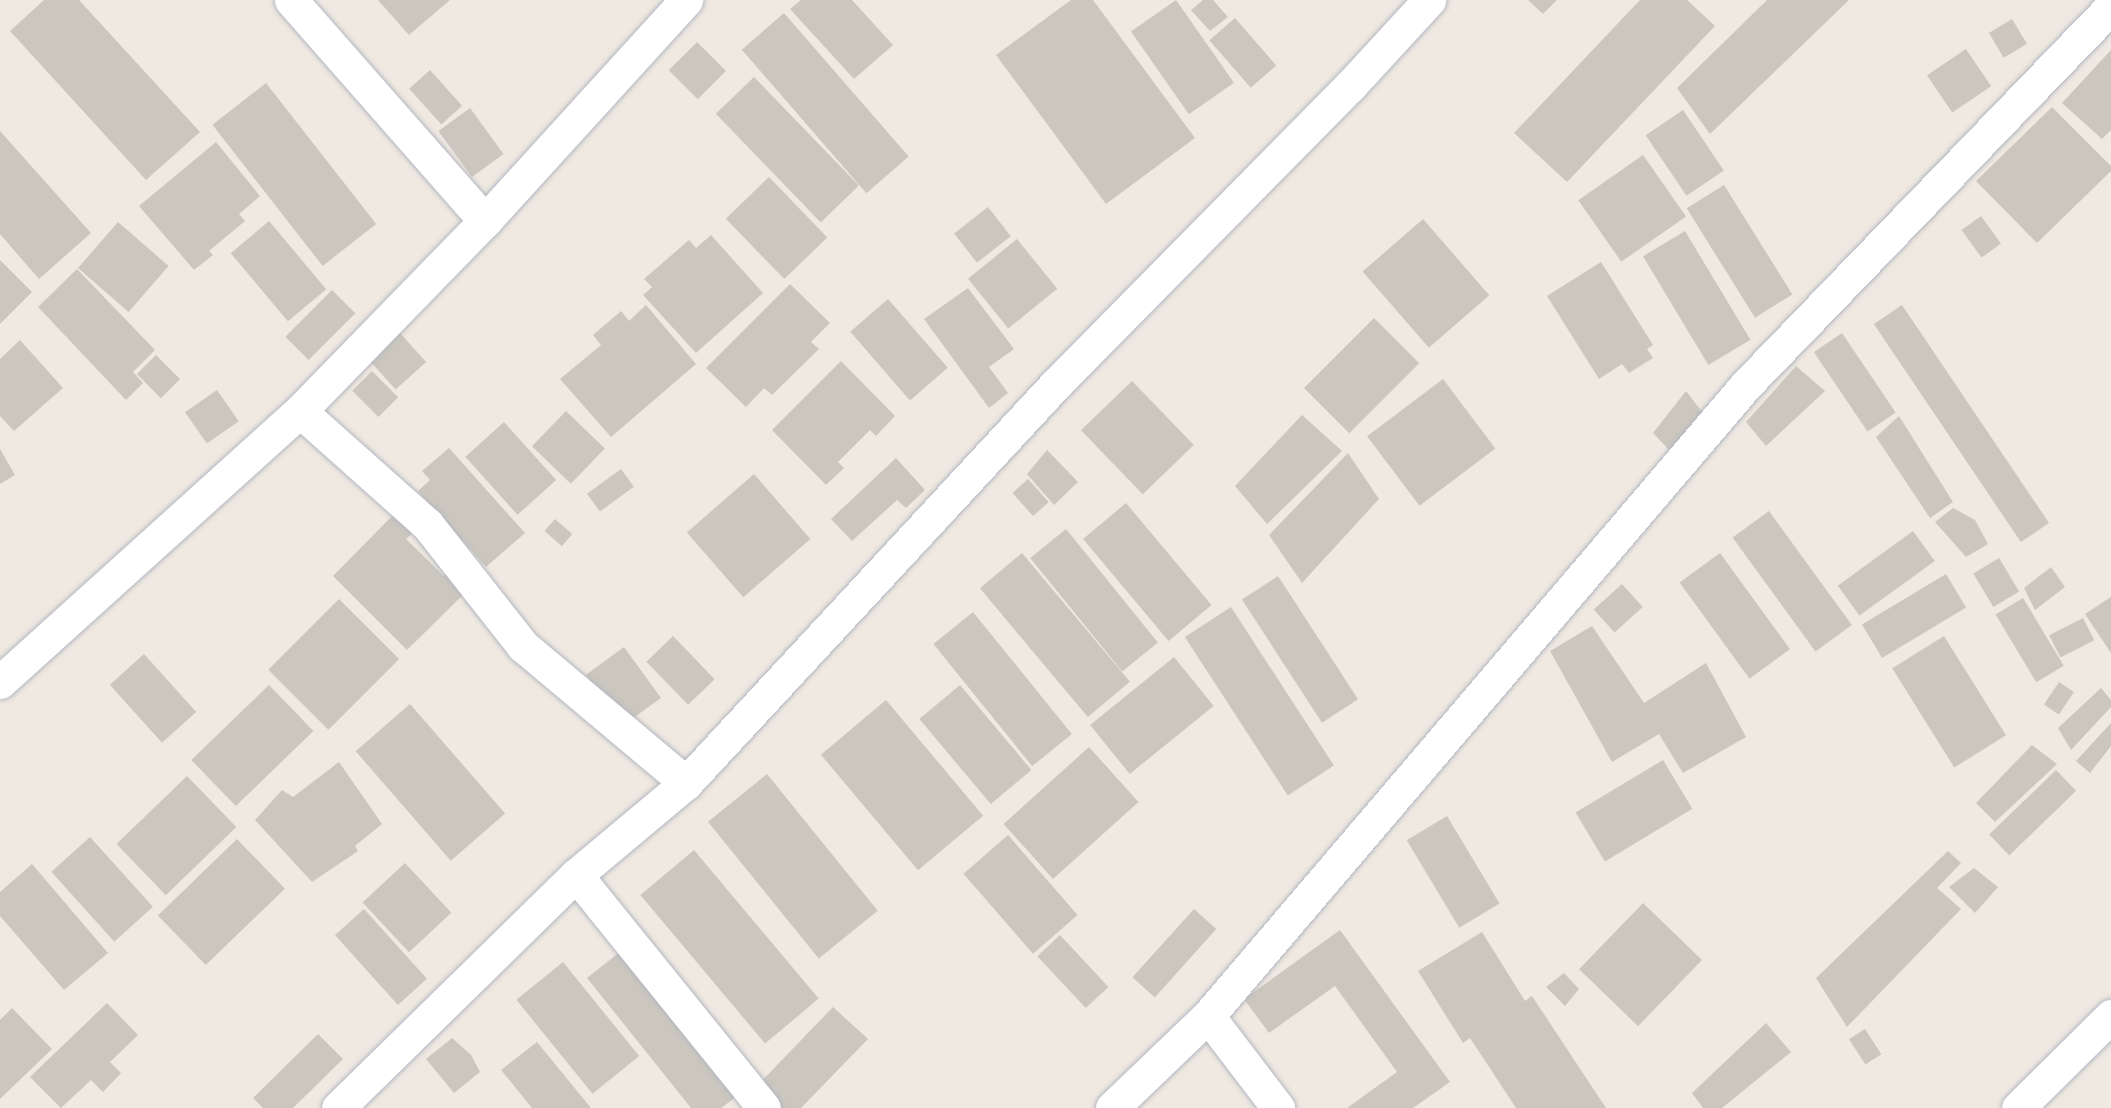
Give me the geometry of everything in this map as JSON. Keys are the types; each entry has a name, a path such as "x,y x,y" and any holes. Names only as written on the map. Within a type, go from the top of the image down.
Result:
{"street":[{"path":"291,0 485,221"},
{"path":"0,682 300,411 485,221 686,0"},
{"path":"338,1108 576,875 686,783 1056,384 1350,86 1429,0"},
{"path":"1112,1108 1208,1016 1746,385 2111,7"},
{"path":"300,411 427,524 523,646 686,783"},
{"path":"576,875 764,1108"},
{"path":"1208,1016 1278,1108"},
{"path":"2018,1108 2111,1016"}],"building":[{"path":"44,0 79,0 200,132 146,180 10,31"},
{"path":"378,0 450,0 409,35"},
{"path":"801,0 852,0 893,45 854,79 790,9"},
{"path":"1071,0 1093,0 1195,138 1106,204 996,55"},
{"path":"1176,0 1234,83 1189,114 1131,32"},
{"path":"1203,0 1213,0 1228,17 1210,31 1191,10"},
{"path":"1528,0 1557,0 1543,14"},
{"path":"1640,0 1687,0 1715,26 1567,182 1514,133"},
{"path":"1767,0 1849,0 1710,134 1677,88"},
{"path":"784,13 909,156 866,193 742,50"},
{"path":"1235,18 1276,66 1251,88 1209,40"},
{"path":"2012,19 2027,44 2004,58 1989,33"},
{"path":"697,42 726,71 698,99 669,70"},
{"path":"1966,49 1991,86 1952,113 1927,75"},
{"path":"2111,50 2111,130 2102,139 2062,103"},
{"path":"430,70 462,106 441,124 409,89"},
{"path":"754,77 859,186 821,222 716,114"},
{"path":"266,83 376,224 323,266 212,125"},
{"path":"2052,107 2111,166 2111,171 2037,243 1976,181"},
{"path":"470,108 504,154 472,177 438,131"},
{"path":"1683,110 1724,171 1687,196 1646,135"},
{"path":"0,131 91,233 39,279 0,234"},
{"path":"216,142 260,196 239,214 245,221 209,251 213,255 194,270 139,206"},
{"path":"1643,155 1686,216 1621,262 1578,200"},
{"path":"769,177 827,237 784,279 726,219"},
{"path":"1724,185 1792,294 1755,318 1687,208"},
{"path":"988,207 1011,236 977,263 954,233"},
{"path":"1981,216 2001,244 1982,258 1962,230"},
{"path":"1423,219 1489,295 1429,348 1363,271"},
{"path":"269,221 326,289 288,321 231,253"},
{"path":"118,222 169,266 129,312 78,268"},
{"path":"1685,231 1750,340 1708,365 1643,256"},
{"path":"711,235 763,293 696,353 643,295 652,287 644,279 689,240 696,248"},
{"path":"1017,239 1057,289 1008,328 968,279"},
{"path":"0,260 32,292 0,324"},
{"path":"1601,262 1653,345 1647,349 1653,358 1629,373 1622,364 1599,379 1547,296"},
{"path":"77,269 155,350 133,372 143,383 126,400 38,307"},
{"path":"790,284 830,323 811,342 819,349 772,395 764,388 746,407 706,368"},
{"path":"968,288 1014,349 989,367 1008,393 989,408 924,319"},
{"path":"332,290 355,313 309,360 285,337"},
{"path":"888,299 948,368 910,400 850,332"},
{"path":"646,305 696,364 611,437 560,379 601,345 593,335 621,311 629,321"},
{"path":"1902,305 2049,523 2021,542 1874,324"},
{"path":"1374,318 1419,363 1349,433 1304,388"},
{"path":"400,333 426,362 396,389 370,360"},
{"path":"1842,333 1896,413 1867,432 1814,352"},
{"path":"20,340 63,388 14,431 0,416 0,359"},
{"path":"156,355 180,379 161,398 137,374"},
{"path":"841,361 895,416 876,436 870,430 838,462 844,468 826,485 772,430"},
{"path":"1796,366 1825,391 1766,446 1746,422"},
{"path":"372,371 398,397 378,417 352,391"},
{"path":"1443,379 1495,448 1419,506 1367,436"},
{"path":"1132,381 1194,445 1143,494 1081,430"},
{"path":"217,390 239,421 207,443 185,412"},
{"path":"1686,391 1706,417 1671,452 1653,433"},
{"path":"566,411 605,449 571,484 532,446"},
{"path":"1302,415 1342,451 1267,524 1235,486"},
{"path":"1899,416 1953,502 1930,518 1876,437"},
{"path":"504,422 556,480 518,515 465,457"},
{"path":"449,448 525,533 486,567 418,491 430,480 422,471"},
{"path":"0,449 15,475 0,484"},
{"path":"1047,450 1078,482 1054,505 1027,474"},
{"path":"1348,453 1379,499 1302,583 1269,535"},
{"path":"896,458 925,490 906,508 897,500 852,541 831,519"},
{"path":"621,469 634,487 600,511 587,494"},
{"path":"754,474 810,539 743,597 687,532"},
{"path":"1028,479 1049,502 1033,516 1012,493"},
{"path":"1126,503 1211,605 1169,641 1083,539"},
{"path":"1953,508 1975,520 1988,544 1966,557 1935,522"},
{"path":"1769,511 1852,625 1815,652 1733,537"},
{"path":"396,512 415,530 406,539 444,576 451,569 470,588 407,650 333,576"},
{"path":"555,519 572,534 562,546 545,531"},
{"path":"1066,529 1158,642 1122,671 1030,558"},
{"path":"1913,531 1935,561 1860,616 1838,586"},
{"path":"1022,553 1130,682 1088,717 980,588"},
{"path":"1720,553 1790,649 1749,679 1680,582"},
{"path":"1999,558 2019,591 1993,607 1973,573"},
{"path":"2051,567 2065,587 2035,610 2024,588"},
{"path":"1946,574 1966,607 1882,658 1862,624"},
{"path":"1278,576 1358,699 1322,723 1242,599"},
{"path":"1622,584 1643,607 1615,632 1594,609"},
{"path":"2111,597 2111,653 2085,614"},
{"path":"2023,598 2064,666 2036,682 1996,614"},
{"path":"339,599 399,659 328,730 268,670"},
{"path":"1231,607 1334,766 1288,795 1185,637"},
{"path":"973,612 1072,734 1032,766 933,644"},
{"path":"2083,618 2094,640 2060,658 2049,635"},
{"path":"1592,626 1644,703 1706,663 1746,737 1683,773 1659,734 1612,762 1550,651"},
{"path":"673,636 715,679 688,705 646,662"},
{"path":"1944,636 2006,735 1954,768 1892,668"},
{"path":"624,647 661,698 623,726 586,675"},
{"path":"144,654 196,712 162,743 110,685"},
{"path":"1174,657 1214,706 1130,774 1090,725"},
{"path":"2059,682 2074,692 2059,714 2044,704"},
{"path":"269,685 313,731 236,806 191,760"},
{"path":"960,685 1031,770 991,804 919,719"},
{"path":"2101,688 2111,700 2111,707 2071,750 2058,728"},
{"path":"886,700 983,816 918,870 821,755"},
{"path":"410,704 505,813 451,861 356,751"},
{"path":"2111,723 2111,746 2090,773 2076,761"},
{"path":"2032,745 2057,764 1995,822 1976,803"},
{"path":"1089,747 1139,802 1053,879 1004,824"},
{"path":"1663,760 1692,809 1605,861 1576,813"},
{"path":"339,762 382,824 355,846 358,851 312,882 255,820 282,790 293,797"},
{"path":"2056,770 2076,791 2009,855 1989,835"},
{"path":"767,774 878,911 819,959 708,822"},
{"path":"187,776 236,827 166,895 117,844"},
{"path":"1447,816 1500,903 1459,928 1407,840"},
{"path":"1008,835 1078,915 1033,954 963,874"},
{"path":"90,837 153,907 114,942 51,872"},
{"path":"237,839 285,889 206,965 158,915"},
{"path":"694,850 819,999 765,1044 640,895"},
{"path":"1948,851 1961,863 1937,888 1961,909 1847,1027 1816,978"},
{"path":"405,863 451,913 409,952 363,903"},
{"path":"32,864 108,953 64,990 0,916 0,892"},
{"path":"1974,868 1998,887 1975,913 1949,887"},
{"path":"1643,903 1702,960 1638,1026 1579,969"},
{"path":"364,909 427,979 398,1005 335,935"},
{"path":"1194,909 1216,929 1155,997 1132,977"},
{"path":"1340,930 1450,1082 1413,1108 1347,1108 1397,1072 1335,986 1269,1033 1244,999"},
{"path":"1482,932 1525,1001 1532,996 1606,1108 1516,1108 1470,1038 1463,1043 1418,971"},
{"path":"1060,935 1108,987 1086,1008 1037,956"},
{"path":"621,951 736,1097 721,1108 691,1108 587,978"},
{"path":"563,962 639,1056 593,1094 516,1000"},
{"path":"1564,973 1579,989 1565,1006 1546,987"},
{"path":"107,1003 138,1035 110,1062 121,1073 103,1092 91,1080 61,1108 30,1077"},
{"path":"833,1007 868,1039 801,1108 775,1108 755,1088"},
{"path":"12,1008 52,1049 0,1099 0,1020"},
{"path":"1766,1023 1791,1052 1722,1108 1703,1108 1692,1093"},
{"path":"1865,1029 1881,1054 1865,1065 1849,1039"},
{"path":"318,1034 343,1059 293,1108 263,1108 253,1098"},
{"path":"452,1038 471,1055 480,1072 454,1093 426,1059"},
{"path":"537,1042 591,1108 532,1108 501,1070"}]}
